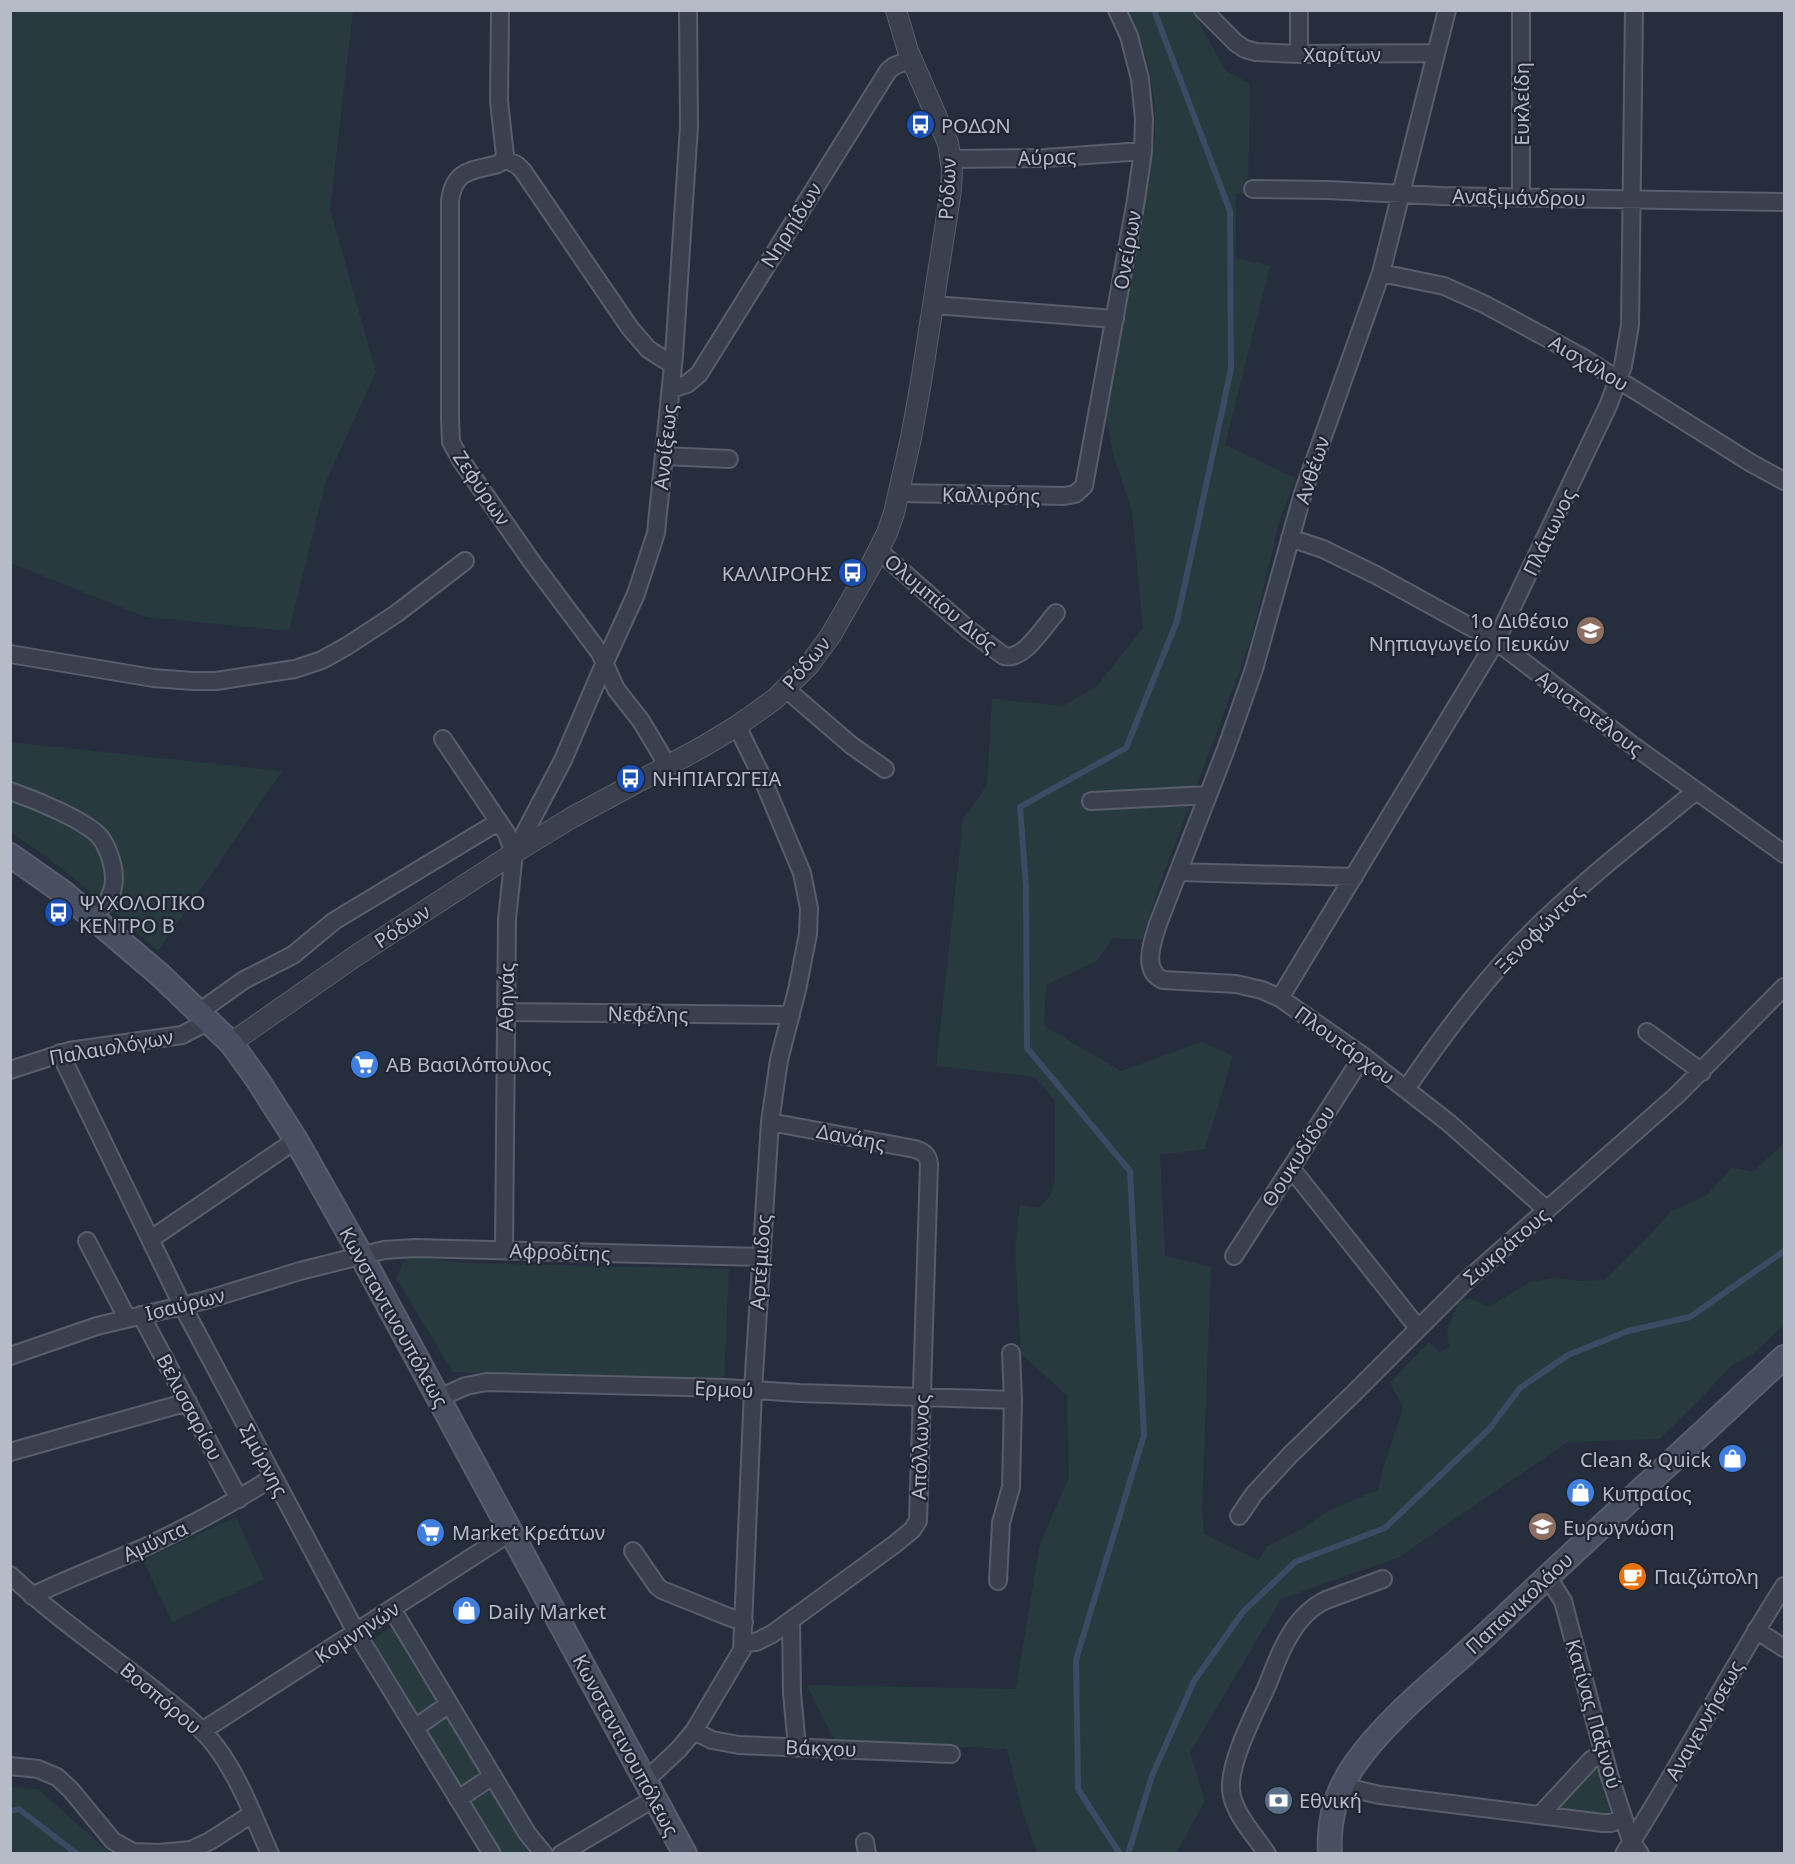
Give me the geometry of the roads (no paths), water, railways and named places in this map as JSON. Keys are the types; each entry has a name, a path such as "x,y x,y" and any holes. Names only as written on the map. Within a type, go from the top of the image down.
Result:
{"main road":[{"name":"Κωνσταντινουπόλεως","path":"10,855 45,878 92,916 204,1017 231,1043 257,1079 296,1140 361,1255 685,1854"},
{"name":"Παπανικολάου","path":"1330,1854 1330,1822 1341,1786 1362,1754 1386,1727 1785,1357"}],"street":[{"path":"500,10 499,101 504,159 517,165 523,171 616,309 641,342 654,354 673,365"},
{"name":"Ανοίξεως","path":"514,853 563,760 604,662 636,594 656,533 673,365 689,126 688,10"},
{"name":"Ρόδων","path":"231,1043 357,955 514,853 580,813 737,726 786,689 821,650 879,551 900,493 934,305 951,190 952,159 942,128 912,59 896,10"},
{"name":"Ονείρων","path":"1081,490 1086,480 1143,151 1144,119 1140,80 1129,36 1117,10"},
{"name":"Χαρίτων","path":"1203,10 1236,44 1248,50 1263,53 1436,53"},
{"path":"1299,10 1299,54"},
{"name":"Ανθέων","path":"1158,924 1254,669 1316,454 1381,273 1447,10"},
{"name":"Ευκλείδη","path":"1521,10 1521,198"},
{"name":"Πλάτωνος","path":"1280,998 1496,641 1587,451 1618,380 1627,348 1630,325 1634,10"},
{"name":"Νηρηίδων","path":"671,389 687,384 699,374 877,88 892,68 912,59"},
{"name":"Αύρας","path":"952,159 1045,158 1143,151"},
{"name":"Ζεφύρων","path":"504,159 498,164 460,176 454,182 450,195 450,419 452,442 468,470 604,662 613,684 641,721 668,766"},
{"name":"Αναξιμάνδρου","path":"1253,189 1521,198 1785,202"},
{"name":"Αισχύλου","path":"1381,273 1444,286 1551,339 1751,463 1785,481"},
{"path":"934,305 1114,320"},
{"path":"664,456 729,459"},
{"name":"Καλλιρόης","path":"900,493 1056,496 1071,495 1081,490"},
{"name":"Αριστοτέλους","path":"1290,538 1323,549 1376,575 1496,641 1696,791 1785,854"},
{"name":"Ολυμπίου Διός","path":"879,551 938,604 1004,656 1011,657 1021,653 1056,613"},
{"path":"10,654 153,678 193,681 216,681 295,669 322,660 347,646 396,614 465,561"},
{"path":"786,689 851,745 885,769"},
{"name":"Αρτέμιδος","path":"561,1854 650,1790 694,1731 739,1658 743,1643 753,1390 770,1122 779,1060 808,934 809,916 806,888 800,868 760,773 737,726"},
{"path":"444,739 509,839 514,853"},
{"path":"10,791 59,812 101,838 111,861 113,890 107,901 92,916"},
{"name":"Ξενοφώντος","path":"1406,1089 1452,1024 1521,944 1574,892 1696,791"},
{"path":"1091,801 1208,795"},
{"name":"Παλαιολόγων","path":"10,1070 60,1053 182,1035 244,980 293,955 334,921 498,822"},
{"name":"Αθηνάς","path":"504,1250 507,919 514,853"},
{"path":"1178,872 1353,878"},
{"name":"Πλουτάρχου","path":"1158,924 1150,959 1158,978 1171,981 1236,984 1262,990 1280,998 1363,1056 1449,1123 1547,1210"},
{"name":"Σωκράτους","path":"1239,1516 1254,1494 1290,1455 1465,1282 1702,1072 1785,987"},
{"name":"Νεφέλης","path":"506,1012 791,1015"},
{"path":"1647,1032 1702,1072"},
{"name":"Σμύρνης","path":"60,1053 182,1305 356,1632 492,1854"},
{"name":"Θουκυδίδου","path":"1234,1256 1363,1056"},
{"name":"Δανάης","path":"770,1122 915,1149 922,1151 928,1158"},
{"path":"151,1239 296,1140"},
{"name":"Απόλλωνος","path":"743,1643 765,1638 791,1620 895,1544 916,1526 918,1521 928,1158"},
{"path":"1291,1168 1418,1328"},
{"name":"Βελισσαρίου","path":"87,1241 188,1402 239,1499"},
{"name":"Αφροδίτης","path":"361,1255 400,1248 760,1257"},
{"name":"Ισαύρων","path":"10,1356 98,1326 206,1300 361,1255"},
{"path":"998,1581 1001,1523 1011,1487 1013,1400 1011,1353"},
{"name":"Ερμού","path":"439,1398 466,1386 487,1382 1013,1400"},
{"path":"10,1452 188,1402"},
{"name":"Αμύντα","path":"32,1596 76,1575 143,1548 239,1499 273,1477"},
{"name":"Κομνηνών","path":"202,1731 511,1532"},
{"path":"633,1551 662,1590 744,1622"},
{"name":"Βοσπόρου","path":"10,1575 32,1596 146,1683 216,1746 230,1767 270,1854"},
{"name":"Κατίνας Παξινού","path":"1547,1576 1563,1602 1603,1753 1632,1850"},
{"path":"1267,1854 1238,1811 1231,1794 1231,1776 1246,1733 1282,1650 1305,1615 1326,1600 1383,1579"},
{"name":"Αναγεννήσεως","path":"1632,1850 1756,1630 1785,1586"},
{"path":"392,1609 527,1833 544,1854"},
{"path":"791,1620 792,1692 797,1747"},
{"path":"1756,1630 1785,1648"},
{"path":"415,1728 449,1704"},
{"name":"Βάκχου","path":"694,1731 702,1737 720,1742 951,1754"},
{"path":"1541,1814 1591,1760 1603,1753"},
{"path":"10,1766 38,1768 57,1777 71,1790 113,1841 133,1852 159,1853 191,1850 210,1841 252,1814"},
{"path":"458,1799 493,1776"},
{"path":"1341,1786 1380,1795 1608,1824 1623,1818"}],"waterway":[{"path":"1120,1854 1078,1789 1076,1660 1144,1435 1130,1171 1027,1048 1026,886 1020,807 1126,748 1177,621 1231,369 1230,211 1154,10"},
{"path":"1128,1854 1152,1776 1194,1681 1243,1612 1295,1562 1385,1528 1490,1428 1520,1388 1568,1355 1628,1331 1690,1317 1784,1251"},
{"path":"10,1811 19,1809 77,1854"}],"place":[{"name":"ΡΟΔΩΝ","path":"920,125"},
{"name":"ΚΑΛΛΙΡΟΗΣ","path":"853,573"},
{"name":"1ο Διθέσιο Νηπιαγωγείο Πευκών","path":"1590,631"},
{"name":"ΝΗΠΙΑΓΩΓΕΙΑ","path":"631,778"},
{"name":"ΨΥΧΟΛΟΓΙΚΟ ΚΕΝΤΡΟ B","path":"58,913"},
{"name":"ΑΒ Βασιλόπουλος","path":"365,1064"},
{"name":"Clean & Quick","path":"1732,1459"},
{"name":"Κυπραίος","path":"1581,1493"},
{"name":"Ευρωγνώση","path":"1542,1527"},
{"name":"Market Κρεάτων","path":"431,1532"},
{"name":"Παιζώπολη","path":"1633,1576"},
{"name":"Daily Market","path":"467,1611"},
{"name":"Εθνική","path":"1278,1800"}]}
